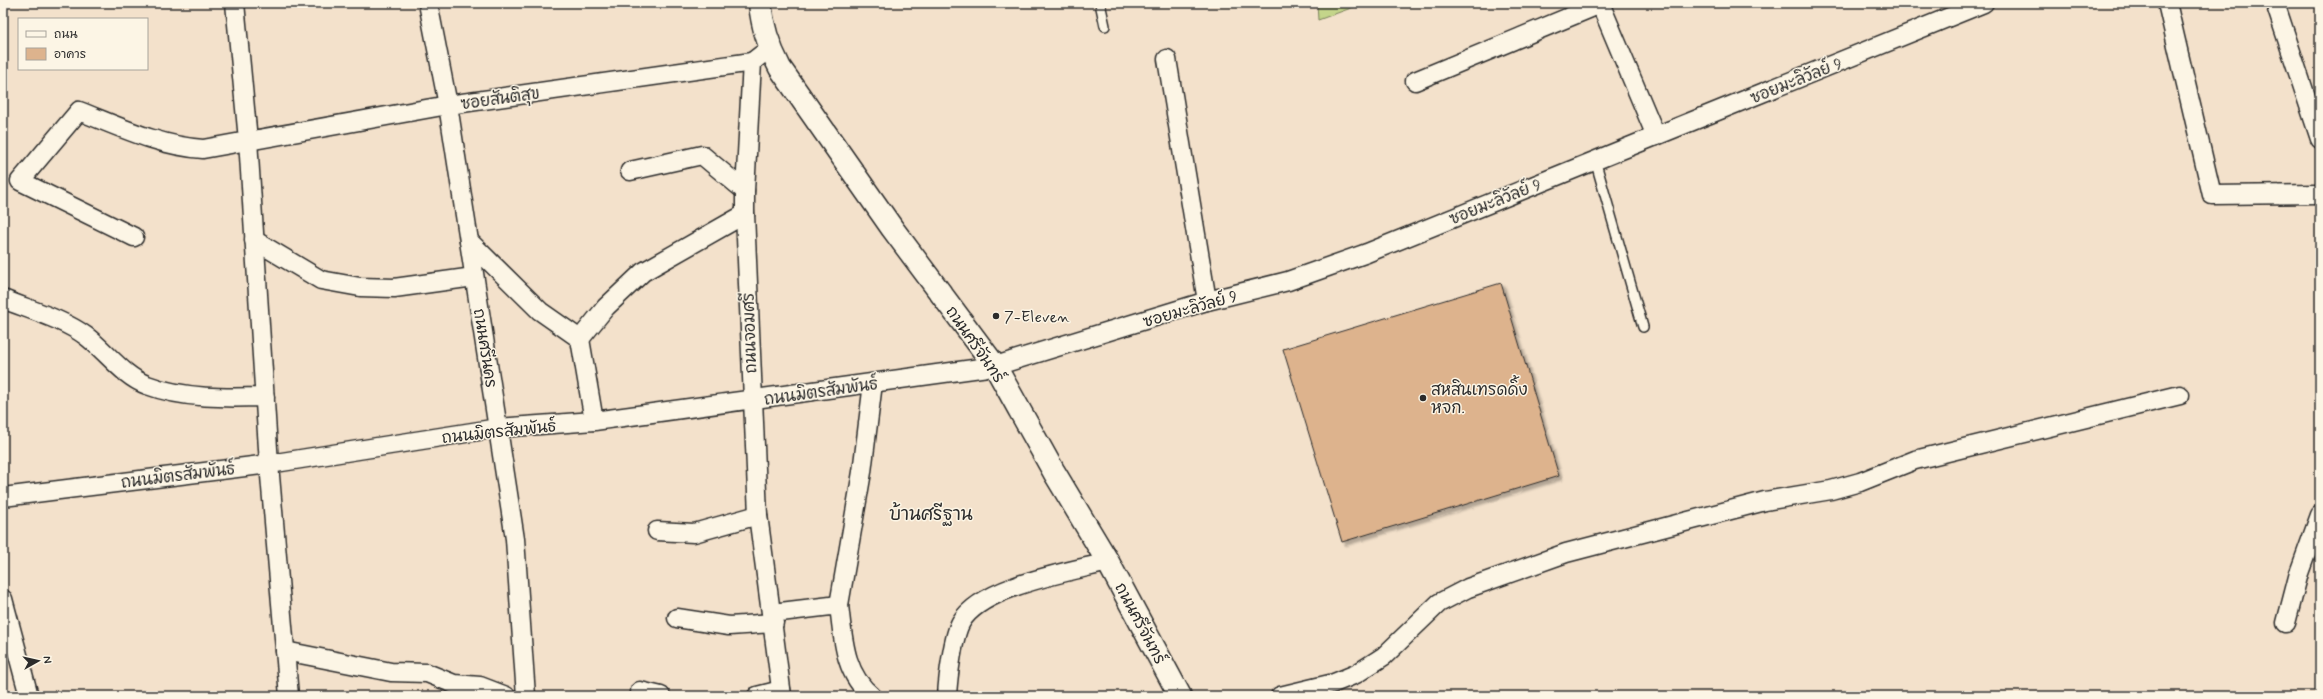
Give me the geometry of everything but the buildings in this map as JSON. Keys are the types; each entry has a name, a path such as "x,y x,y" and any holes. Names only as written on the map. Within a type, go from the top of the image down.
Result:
{"main road":[{"name":"ถนนศรีจันทร์","path":"760,3 761,21 769,48 787,77 892,228 995,366 1054,472 1108,562 1180,696"}],"street":[{"path":"235,3 248,140 264,397 289,696"},
{"name":"ถนนศรีนคร","path":"428,3 448,105 515,539 526,696"},
{"path":"1415,81 1601,3 1656,136"},
{"name":"ซอยมะลิวัลย์ 9","path":"995,366 1207,301 1288,281 1360,256 1656,136 1964,7 1984,3"},
{"path":"2167,3 2212,195 2320,194"},
{"path":"2275,3 2320,139"},
{"path":"752,62 769,48"},
{"path":"1167,59 1207,301"},
{"name":"ซอยสันติสุข","path":"134,237 20,181 80,111 155,141 183,148 203,149 448,105 752,62"},
{"name":"ถนนจอมศรี","path":"752,62 745,191 752,401 758,515 773,618 781,693"},
{"path":"630,171 702,155 745,191"},
{"path":"580,339 606,307 643,272 745,214"},
{"path":"254,240 321,280 360,287 394,288 474,276"},
{"path":"469,241 540,311 580,339 594,421"},
{"path":"3,299 71,327 85,336 129,374 146,385 173,392 219,398 264,397"},
{"name":"ถนนมิตรสัมพันธ์","path":"3,497 269,464 498,428 594,421 752,401 995,366"},
{"path":"872,696 856,679 847,659 839,605 862,472 873,383"},
{"path":"1280,696 1334,684 1356,674 1384,656 1439,603 1468,588 1566,553 1765,501 1831,490 1860,482 1915,460 2180,395"},
{"path":"657,530 694,533 758,515"},
{"path":"2286,623 2299,573 2320,515"},
{"path":"947,696 948,679 961,623 976,606 989,596 1042,579 1108,562"},
{"path":"3,599 29,696"},
{"path":"677,618 729,626 839,605"},
{"path":"285,651 391,672 427,673 454,684 480,686 506,696"},
{"path":"640,691 661,696"},
{"path":"757,696 781,693"}],"lane":[{"path":"1100,3 1105,26"},
{"path":"1595,160 1643,327"}],"green space":[{"path":"1317,3 1365,3 1318,20"}],"place":[{"name":"7-Eleven","path":"996,316"},
{"name":"สหสินเทรดดิ้ง หจก.","path":"1423,398"}],"district":[{"name":"บ้านศรีฐาน","path":"931,514"}]}
